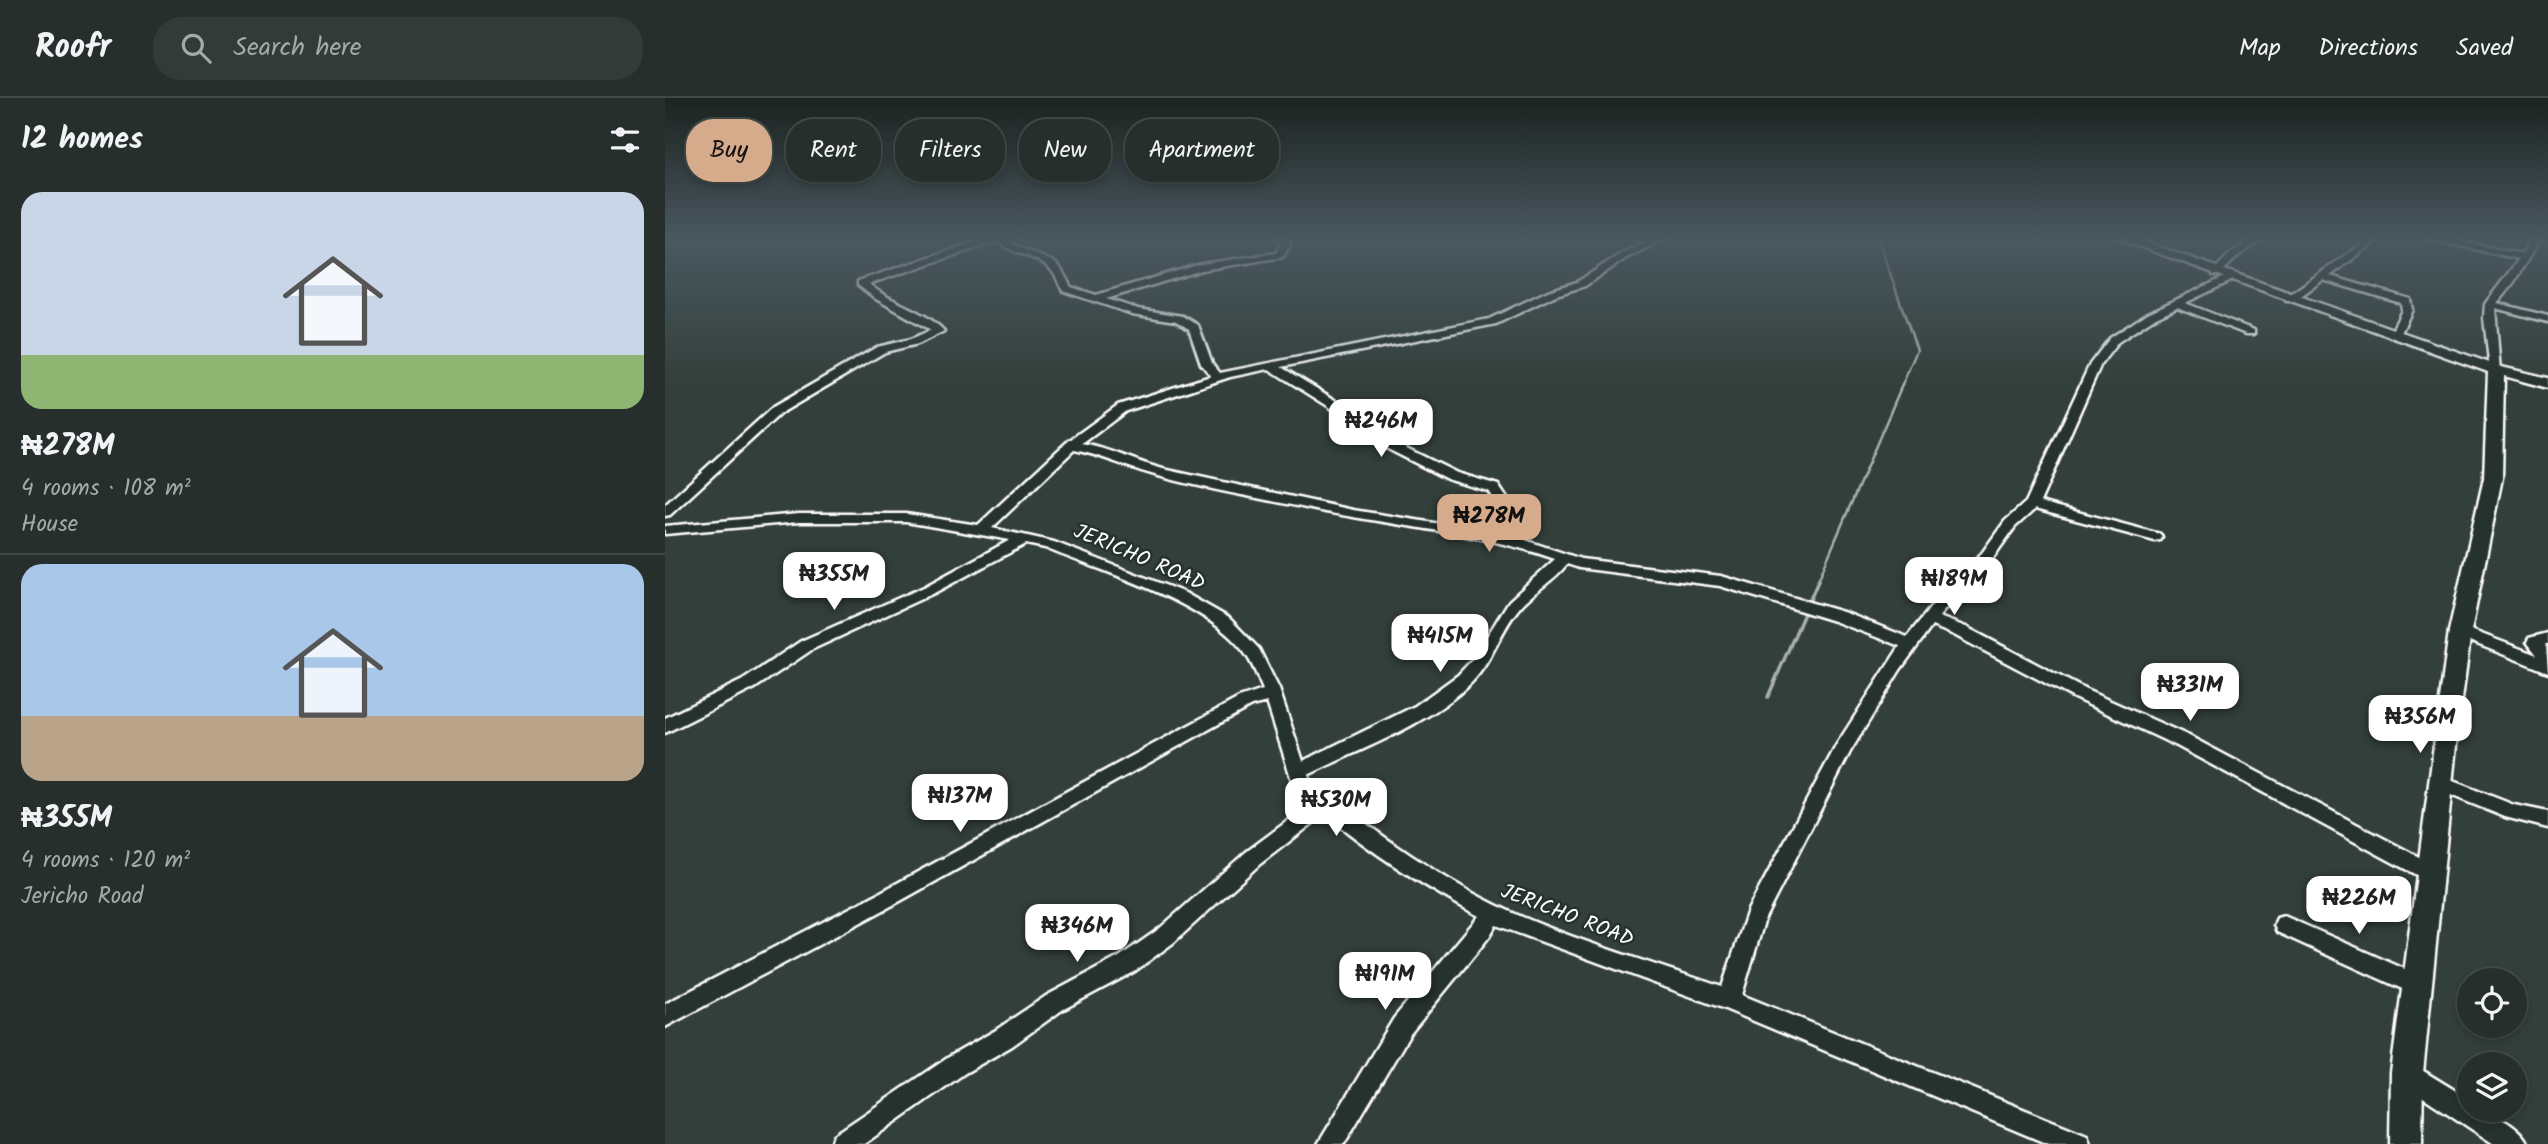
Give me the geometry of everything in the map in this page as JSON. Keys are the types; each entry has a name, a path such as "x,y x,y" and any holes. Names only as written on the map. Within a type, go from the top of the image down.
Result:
{"main road":[{"path":"2259,288 2496,370 2548,383"},
{"path":"2406,1144 2407,1073 2440,783 2461,631 2493,478 2496,370"}],"street":[{"path":"665,512 777,410 875,353 914,342 939,331 927,319 912,317 904,307 875,295 867,288"},
{"path":"1066,288 1136,313 1179,318 1193,327 1207,364 1218,377"},
{"path":"1094,299 1132,288"},
{"path":"982,529 1071,446 1122,408 1218,377 1492,322 1569,288"},
{"path":"1729,1000 1755,917 1843,749 1910,644 1960,580 1987,556 2010,524 2032,504 2096,364 2114,340 2201,288"},
{"path":"2290,299 2307,288"},
{"path":"2361,288 2409,304 2395,335"},
{"path":"2496,370 2489,318 2490,304 2501,288"},
{"path":"2176,303 2250,331"},
{"path":"2490,304 2548,319"},
{"path":"1272,366 1343,410 1363,430 1384,442 1452,476 1493,488 1511,516 1502,538"},
{"path":"1071,446 1096,450 1128,464 1161,473 1353,514 1502,538 1580,563 1721,581 1840,617 1910,644"},
{"path":"2032,504 2155,537"},
{"name":"JERICHO ROAD","path":"665,530 799,518 906,518 982,529 1049,545 1181,597 1223,622 1251,649 1272,694 1301,784 1353,826 1492,912 1513,923 1729,1000 2078,1144"},
{"path":"665,726 749,684 807,645 929,590 1024,539"},
{"path":"1297,772 1446,694 1479,664 1508,613 1527,592 1546,580 1565,557"},
{"path":"1929,619 1960,631 2080,694 2183,741 2430,872"},
{"path":"2461,631 2548,666"},
{"path":"2548,638 2535,642 2548,658"},
{"path":"665,1016 886,899 1149,752 1245,702 1272,694"},
{"path":"2440,783 2512,811 2548,820"},
{"path":"843,1144 957,1065 1004,1038 1054,1003 1127,964 1166,936 1254,858 1325,803"},
{"path":"1330,1144 1402,1026 1482,930 1492,912"},
{"path":"2284,925 2417,985"},
{"path":"2407,1073 2515,1144"}],"waterway":[{"path":"1817,583 1917,350 1895,288"},
{"path":"1768,697 1818,581"}]}
